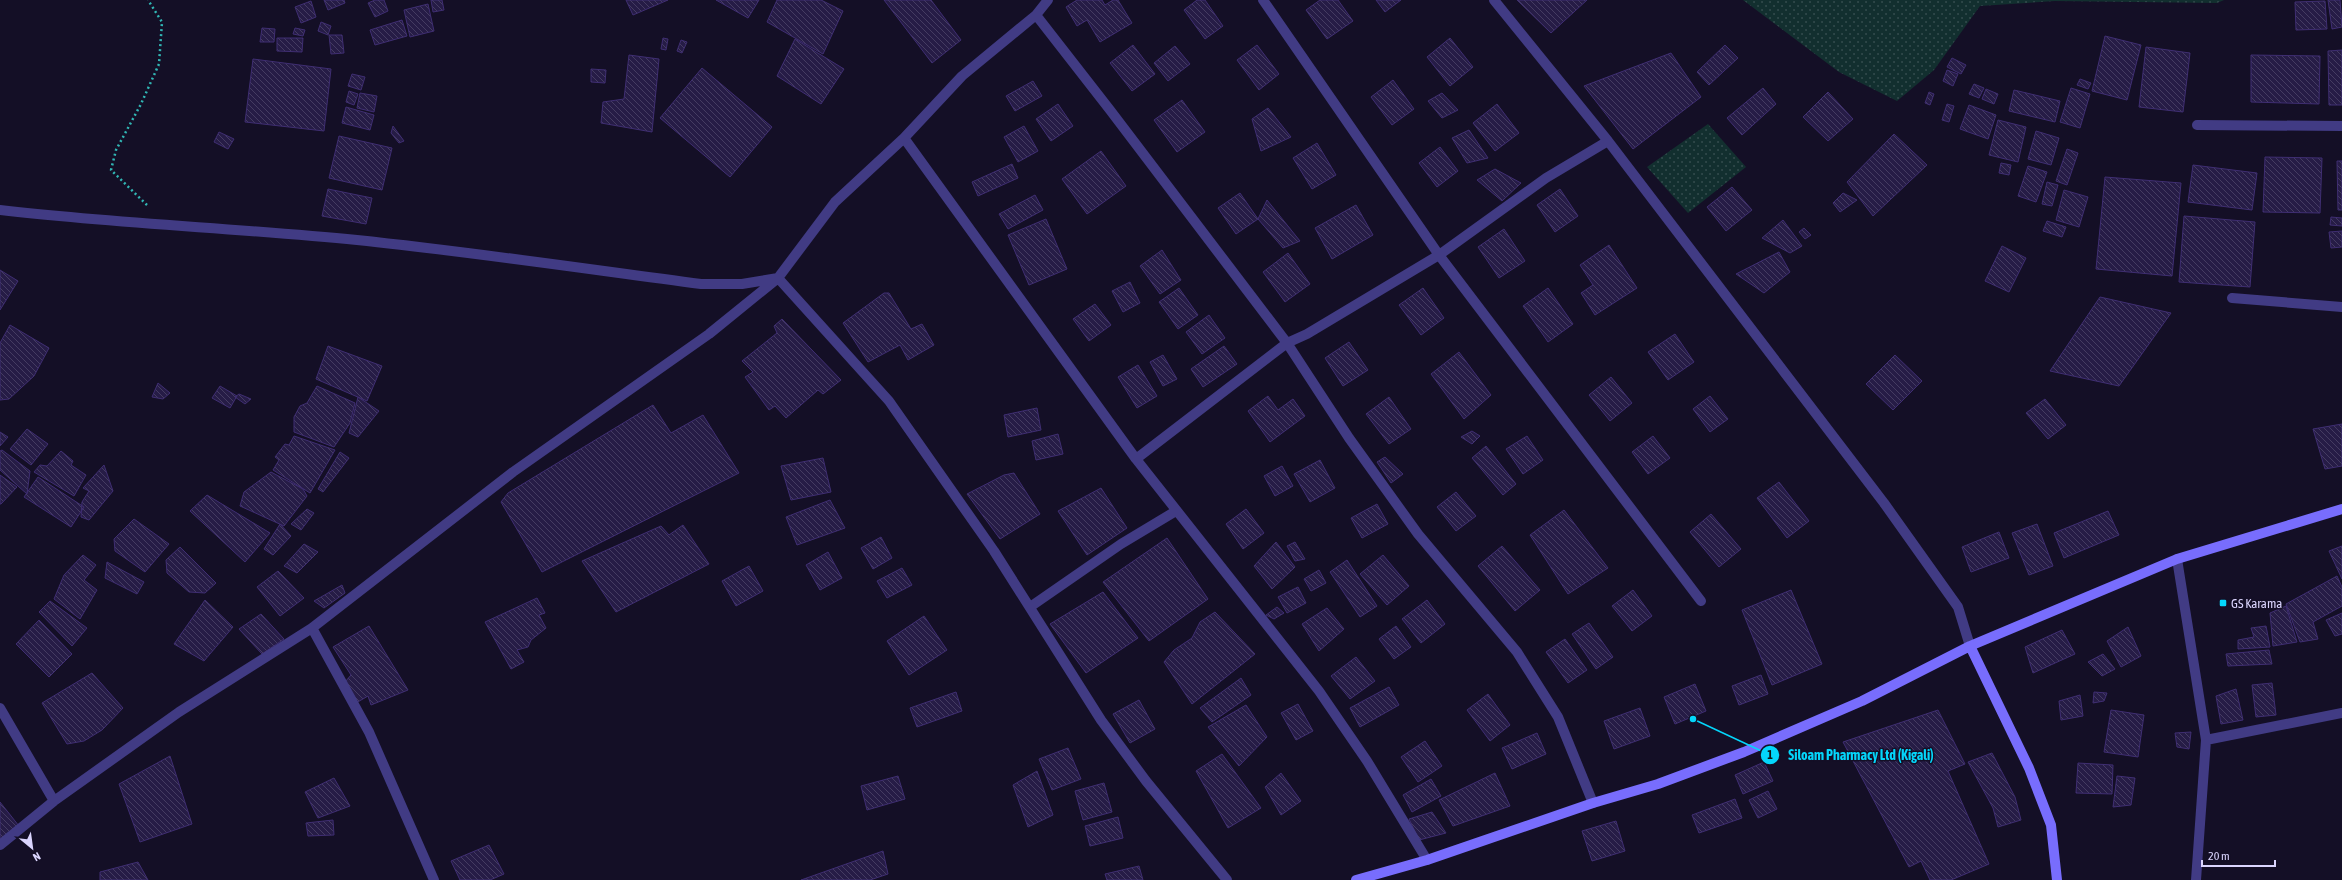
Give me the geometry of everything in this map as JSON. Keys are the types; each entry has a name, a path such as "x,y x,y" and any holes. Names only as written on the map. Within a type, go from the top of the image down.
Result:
{"main road":[{"path":"1356,880 1427,860 1593,803 1658,784 1744,752 1862,701 1970,646 2177,559 2342,509"},
{"path":"1970,646 2029,768 2051,825 2057,880"}],"street":[{"path":"0,845 54,801 179,712 312,628 513,472 709,334 778,278 835,202 904,138 962,76 1036,15 1048,0"},
{"path":"1263,0 1439,255 1701,601"},
{"path":"1494,0 1608,141 1884,502 1958,607 1970,646"},
{"path":"1036,15 1287,342 1350,438 1418,534 1517,652 1558,716 1593,803"},
{"path":"2198,124 2342,126"},
{"path":"904,138 1136,459 1320,691 1368,761 1427,860"},
{"path":"1136,459 1287,342 1307,334 1439,255 1546,178 1608,141"},
{"path":"0,210 87,220 357,240 702,284 742,284 778,278"},
{"path":"778,278 889,401 994,551 1117,743 1227,880"},
{"path":"2232,298 2342,307"},
{"path":"1030,607 1121,544 1176,511"},
{"path":"2177,559 2206,740 2196,880"},
{"path":"312,628 369,732 423,850 434,880"},
{"path":"0,708 54,801"},
{"path":"2206,740 2342,714"}],"path":[{"path":"148,0 162,22 159,64 141,104 116,150 111,170 168,225"}],"green space":[{"path":"1743,0 2224,0 2217,3 2055,1 1980,6 1934,70 1897,101 1839,72"},
{"path":"1708,124 1746,167 1688,213 1647,167"}],"building":[{"path":"324,0 344,0 345,3 328,10"},
{"path":"375,0 384,0 388,11 375,17 368,3"},
{"path":"431,0 442,0 444,10 433,12"},
{"path":"626,0 668,0 633,15"},
{"path":"716,0 759,0 748,18"},
{"path":"777,0 821,0 843,11 823,54 767,22"},
{"path":"884,0 931,0 961,40 932,63"},
{"path":"1077,0 1102,0 1105,5 1113,0 1118,0 1132,23 1100,42 1087,20 1077,26 1066,7"},
{"path":"1197,0 1205,0 1223,26 1205,39 1184,10"},
{"path":"1320,0 1338,0 1353,21 1327,39 1306,10"},
{"path":"1376,0 1401,0 1385,12"},
{"path":"1517,0 1587,0 1551,33"},
{"path":"2328,0 2340,0 2342,27 2332,29"},
{"path":"311,1 316,17 301,23 295,7"},
{"path":"2325,1 2327,29 2296,30 2295,2"},
{"path":"428,4 434,31 410,37 404,10"},
{"path":"402,20 407,36 375,45 370,30"},
{"path":"321,22 331,26 328,35 318,31"},
{"path":"262,28 275,29 274,42 260,42"},
{"path":"295,28 305,30 303,36 293,34"},
{"path":"329,35 342,35 344,53 331,54"},
{"path":"2105,36 2141,45 2127,100 2092,91"},
{"path":"277,38 303,38 302,52 277,51"},
{"path":"663,38 668,39 666,50 661,49"},
{"path":"1450,38 1473,67 1450,86 1427,57"},
{"path":"795,39 844,69 821,104 777,76"},
{"path":"681,40 687,42 682,53 677,51"},
{"path":"1133,45 1155,74 1132,91 1110,63"},
{"path":"1257,45 1279,74 1259,90 1237,60"},
{"path":"1725,45 1738,58 1709,85 1697,72"},
{"path":"1175,46 1190,64 1168,81 1154,63"},
{"path":"2146,47 2190,53 2183,112 2139,107"},
{"path":"2342,50 2342,105 2329,105 2328,51"},
{"path":"1671,53 1701,97 1633,149 1584,86"},
{"path":"629,55 659,59 652,132 601,123 603,102 624,99"},
{"path":"2251,55 2320,56 2319,104 2251,102"},
{"path":"1952,58 1966,65 1961,74 1947,67"},
{"path":"253,59 331,69 324,131 245,122"},
{"path":"702,68 772,127 730,177 660,118"},
{"path":"591,69 606,70 605,83 591,82"},
{"path":"1947,70 1958,74 1953,86 1943,81"},
{"path":"352,74 365,77 361,90 348,86"},
{"path":"2080,79 2091,83 2088,89 2077,85"},
{"path":"1393,80 1414,109 1392,125 1371,97"},
{"path":"1033,81 1042,96 1015,111 1006,96"},
{"path":"1974,84 1984,88 1979,98 1969,94"},
{"path":"1763,88 1776,104 1742,135 1727,118"},
{"path":"2071,88 2090,94 2080,128 2060,122"},
{"path":"1986,89 1998,94 1994,104 1982,99"},
{"path":"2014,90 2060,101 2055,122 2009,111"},
{"path":"349,91 358,94 354,105 346,102"},
{"path":"1828,92 1853,119 1828,141 1803,117"},
{"path":"1929,92 1934,94 1930,105 1925,103"},
{"path":"360,93 377,96 374,112 357,108"},
{"path":"1442,93 1458,110 1442,118 1428,101"},
{"path":"1182,100 1205,132 1177,152 1154,120"},
{"path":"1058,104 1073,126 1051,141 1036,119"},
{"path":"1497,104 1519,133 1495,151 1473,123"},
{"path":"1947,104 1954,106 1949,122 1942,120"},
{"path":"1969,105 1996,115 1988,139 1960,129"},
{"path":"346,107 374,115 370,130 342,123"},
{"path":"1268,108 1291,137 1261,151 1252,119"},
{"path":"1998,120 2026,127 2018,162 1989,155"},
{"path":"393,126 404,141 399,143 391,133"},
{"path":"1024,126 1038,151 1018,162 1004,137"},
{"path":"1469,130 1488,158 1467,163 1452,138"},
{"path":"2036,131 2059,138 2051,165 2028,159"},
{"path":"219,132 234,139 228,149 214,142"},
{"path":"1894,134 1927,165 1873,216 1847,182"},
{"path":"339,136 392,148 382,190 329,178"},
{"path":"1317,143 1336,175 1312,189 1293,158"},
{"path":"1440,147 1458,171 1437,187 1419,163"},
{"path":"2067,149 2078,153 2067,185 2056,181"},
{"path":"1101,151 1126,186 1087,214 1062,179"},
{"path":"2265,157 2322,158 2320,213 2263,212"},
{"path":"2337,161 2342,161 2342,210 2338,210"},
{"path":"2001,163 2011,165 2009,175 1999,173"},
{"path":"1012,164 1018,178 978,196 972,182"},
{"path":"2193,165 2257,173 2252,210 2188,202"},
{"path":"2028,166 2047,172 2036,202 2018,196"},
{"path":"1495,169 1521,183 1502,201 1477,180"},
{"path":"2105,177 2181,183 2172,276 2096,269"},
{"path":"2047,182 2058,185 2052,206 2042,204"},
{"path":"1732,187 1752,210 1726,231 1707,207"},
{"path":"328,189 372,198 366,224 322,216"},
{"path":"1560,189 1578,216 1555,232 1537,205"},
{"path":"2064,190 2088,197 2079,227 2056,220"},
{"path":"1240,193 1258,219 1236,234 1218,208"},
{"path":"1843,193 1857,200 1840,212 1833,203"},
{"path":"1035,195 1043,210 1008,229 999,214"},
{"path":"1267,200 1300,241 1283,248 1258,219"},
{"path":"1356,205 1373,235 1332,259 1315,228"},
{"path":"2184,216 2255,222 2250,287 2179,282"},
{"path":"2331,217 2342,218 2342,226 2330,225"},
{"path":"1046,219 1067,269 1029,285 1008,235"},
{"path":"1783,220 1802,246 1790,253 1762,238"},
{"path":"2047,221 2066,227 2062,237 2043,231"},
{"path":"1804,228 1811,235 1805,239 1799,232"},
{"path":"1504,229 1525,261 1499,278 1478,247"},
{"path":"2342,231 2342,247 2331,248 2329,232"},
{"path":"1609,245 1637,288 1595,315 1581,293 1593,285 1580,265"},
{"path":"2002,246 2026,258 2009,292 1985,281"},
{"path":"1162,250 1181,280 1160,294 1140,266"},
{"path":"1779,252 1790,272 1764,293 1736,274"},
{"path":"1288,253 1310,284 1285,302 1263,272"},
{"path":"0,270 18,281 0,310"},
{"path":"1130,282 1140,303 1123,312 1112,291"},
{"path":"1179,288 1198,315 1178,329 1159,302"},
{"path":"1423,288 1444,318 1421,335 1399,305"},
{"path":"1548,288 1573,324 1548,342 1523,306"},
{"path":"884,293 889,293 911,329 922,324 934,345 908,360 900,345 868,362 843,323"},
{"path":"2100,297 2171,313 2119,386 2050,371"},
{"path":"1095,304 1111,325 1089,341 1073,319"},
{"path":"1209,315 1225,338 1202,354 1186,332"},
{"path":"782,319 841,380 823,394 818,390 786,418 775,406 769,410 745,377 753,372 742,361 777,333 774,326"},
{"path":"10,325 49,348 34,376 9,399 0,400 0,343"},
{"path":"1675,334 1694,362 1668,380 1648,352"},
{"path":"1349,342 1368,370 1343,386 1325,358"},
{"path":"328,346 382,366 367,401 316,379"},
{"path":"1224,346 1237,364 1203,387 1191,369"},
{"path":"1459,352 1491,395 1464,419 1431,374"},
{"path":"1163,355 1177,379 1163,386 1150,362"},
{"path":"1895,355 1922,381 1893,410 1866,384"},
{"path":"1138,365 1157,396 1137,408 1118,377"},
{"path":"1611,377 1632,403 1610,421 1589,395"},
{"path":"158,383 170,393 163,399 152,397"},
{"path":"220,386 237,396 230,408 212,398"},
{"path":"317,386 355,403 350,423 334,447 294,432 294,417 300,406 307,403"},
{"path":"239,394 251,399 245,404 235,397"},
{"path":"1268,396 1278,410 1293,399 1305,416 1270,442 1248,411"},
{"path":"1710,396 1728,419 1710,432 1693,409"},
{"path":"358,397 379,411 358,437 349,433"},
{"path":"1389,397 1411,429 1389,444 1366,414"},
{"path":"2045,399 2066,425 2048,439 2026,413"},
{"path":"653,405 671,433 703,415 739,473 542,572 501,502 508,493"},
{"path":"1037,408 1041,430 1008,437 1004,415"},
{"path":"2342,424 2342,466 2325,469 2313,429"},
{"path":"27,429 48,444 31,465 10,449"},
{"path":"1472,431 1480,436 1472,444 1461,437"},
{"path":"0,432 8,437 0,446"},
{"path":"1058,434 1063,454 1036,460 1032,441"},
{"path":"294,436 335,450 310,493 273,470 279,460 275,457 285,444 289,445"},
{"path":"1527,436 1543,460 1523,474 1506,449"},
{"path":"1653,436 1670,458 1648,474 1632,452"},
{"path":"1486,446 1516,484 1503,495 1472,458"},
{"path":"2,450 30,471 27,494 0,470 0,451"},
{"path":"61,451 73,461 71,465 86,475 74,496 34,472 40,465 47,466"},
{"path":"340,452 349,458 323,492 318,489"},
{"path":"1385,457 1403,474 1391,483 1377,462"},
{"path":"823,458 831,492 791,500 781,466"},
{"path":"1320,460 1335,488 1310,502 1294,474"},
{"path":"104,465 113,491 89,520 81,517 82,502 89,491 83,488"},
{"path":"1282,466 1293,486 1275,496 1264,476"},
{"path":"271,472 303,489 307,496 284,526 240,506 244,492"},
{"path":"1014,473 1040,514 1000,539 967,494 1004,475"},
{"path":"0,475 17,487 1,504 0,504"},
{"path":"38,477 84,507 71,527 24,497"},
{"path":"1779,482 1809,521 1787,538 1757,498"},
{"path":"1101,488 1127,528 1087,555 1058,511"},
{"path":"1456,492 1476,516 1456,531 1437,507"},
{"path":"207,495 270,533 245,562 190,511"},
{"path":"830,500 845,528 797,545 786,517"},
{"path":"1377,504 1388,524 1362,538 1351,518"},
{"path":"307,509 314,513 301,530 291,524"},
{"path":"1246,509 1264,533 1243,549 1226,524"},
{"path":"1564,510 1608,568 1568,594 1530,535"},
{"path":"2108,511 2119,535 2064,558 2054,533"},
{"path":"1711,514 1741,549 1719,567 1690,532"},
{"path":"134,519 169,544 145,572 115,551 114,539"},
{"path":"280,524 291,536 273,555 264,549"},
{"path":"2037,524 2053,566 2029,575 2012,533"},
{"path":"683,525 709,564 616,612 582,561 661,526 669,535"},
{"path":"1999,532 2009,558 1971,572 1962,547"},
{"path":"881,537 892,558 873,569 861,548"},
{"path":"1167,538 1208,599 1149,641 1103,582"},
{"path":"1276,542 1295,567 1272,589 1254,566"},
{"path":"1295,542 1305,559 1295,561 1287,546"},
{"path":"304,544 318,552 297,573 284,566"},
{"path":"1502,546 1540,590 1515,611 1478,566"},
{"path":"2342,546 2342,579 2329,551"},
{"path":"180,547 216,583 205,593 189,592 167,573 166,560"},
{"path":"828,552 842,578 820,590 806,565"},
{"path":"83,555 96,565 84,580 97,590 80,619 54,599 64,575"},
{"path":"1383,555 1409,586 1387,605 1360,574"},
{"path":"1347,560 1377,606 1360,617 1330,572"},
{"path":"107,562 144,582 137,594 105,578"},
{"path":"749,566 763,591 736,606 722,581"},
{"path":"902,568 912,585 887,598 877,581"},
{"path":"1319,570 1326,583 1311,591 1304,579"},
{"path":"278,571 304,598 280,616 257,587"},
{"path":"2337,576 2342,587 2342,606 2313,622 2318,639 2300,642 2286,604"},
{"path":"342,585 345,593 324,608 314,601"},
{"path":"1298,587 1306,603 1287,613 1278,597"},
{"path":"1633,590 1652,616 1632,631 1612,606"},
{"path":"1791,590 1822,664 1772,685 1742,610"},
{"path":"1103,592 1138,638 1086,673 1050,624"},
{"path":"537,598 545,613 539,615 546,628 531,640 528,647 517,650 524,662 511,669 485,622"},
{"path":"205,600 233,627 204,661 174,644"},
{"path":"1427,600 1445,624 1421,643 1402,619"},
{"path":"50,601 87,628 72,646 39,612"},
{"path":"2286,606 2297,642 2273,646 2270,613"},
{"path":"1277,607 1284,613 1274,619 1266,615"},
{"path":"1327,608 1344,629 1319,651 1302,624"},
{"path":"1215,612 1255,654 1192,704 1164,662 1174,650 1192,638 1200,622"},
{"path":"2342,613 2342,634 2335,636 2326,620"},
{"path":"261,614 284,639 262,654 239,629"},
{"path":"924,616 947,650 909,675 887,641"},
{"path":"39,620 72,654 49,677 16,644"},
{"path":"1589,623 1613,657 1596,669 1572,634"},
{"path":"369,626 408,690 371,705 368,696 356,703 345,682 351,675 333,647"},
{"path":"1396,626 1411,647 1394,659 1379,639"},
{"path":"2266,626 2270,647 2238,649 2238,640 2254,637 2251,628"},
{"path":"2128,627 2141,656 2121,667 2107,641"},
{"path":"2062,630 2075,654 2033,673 2025,647"},
{"path":"1565,639 1587,670 1568,683 1546,652"},
{"path":"2269,650 2272,664 2228,666 2226,654"},
{"path":"2103,654 2115,669 2102,676 2088,662"},
{"path":"1356,657 1375,681 1350,699 1331,676"},
{"path":"92,673 123,708 102,730 84,741 67,744 42,703"},
{"path":"1761,675 1768,694 1739,705 1732,686"},
{"path":"1241,678 1251,695 1212,722 1200,708"},
{"path":"2272,683 2276,715 2256,717 2252,685"},
{"path":"1695,684 1706,711 1675,724 1664,697"},
{"path":"1389,687 1399,705 1360,727 1350,708"},
{"path":"2236,689 2243,720 2221,724 2216,696"},
{"path":"956,692 962,711 917,727 910,708"},
{"path":"2094,692 2107,693 2104,701 2093,703"},
{"path":"1488,694 1510,725 1490,741 1467,710"},
{"path":"2080,695 2083,716 2061,720 2059,701"},
{"path":"1139,700 1155,729 1130,743 1113,714"},
{"path":"1298,704 1313,731 1296,740 1281,713"},
{"path":"1246,705 1267,737 1239,766 1208,727"},
{"path":"1640,708 1650,736 1614,749 1604,721"},
{"path":"1938,710 1965,764 1948,771 1989,864 1951,880 1930,880 1921,861 1909,867 1843,742"},
{"path":"2111,710 2144,715 2138,757 2104,752"},
{"path":"2191,732 2189,749 2177,747 2175,733"},
{"path":"1537,733 1546,754 1512,769 1502,748"},
{"path":"1425,741 1442,766 1418,782 1401,757"},
{"path":"1068,748 1081,779 1052,790 1039,759"},
{"path":"1992,753 2015,797 2021,820 1998,827 1993,808 1968,762"},
{"path":"1222,754 1261,808 1228,828 1196,771"},
{"path":"170,756 192,824 140,842 119,784"},
{"path":"1764,762 1773,781 1743,794 1735,775"},
{"path":"2078,763 2113,765 2112,794 2076,793"},
{"path":"1037,771 1053,815 1028,827 1013,785"},
{"path":"1281,773 1301,801 1281,815 1265,787"},
{"path":"1495,773 1510,806 1453,826 1439,800"},
{"path":"898,776 905,799 867,810 861,786"},
{"path":"2117,776 2135,778 2131,805 2113,807"},
{"path":"334,778 350,806 318,818 305,792"},
{"path":"1431,779 1441,796 1412,812 1403,795"},
{"path":"1104,783 1112,812 1083,820 1075,791"},
{"path":"1768,791 1777,809 1758,818 1749,800"},
{"path":"1735,799 1742,818 1699,833 1692,815"},
{"path":"0,802 19,826 0,840"},
{"path":"1432,812 1446,833 1419,840 1409,819"},
{"path":"1118,817 1123,838 1090,846 1085,826"},
{"path":"333,820 334,835 308,836 306,823"},
{"path":"1616,821 1625,851 1592,861 1582,831"},
{"path":"489,845 504,874 490,880 460,880 451,861"},
{"path":"883,851 888,874 870,880 801,880"},
{"path":"138,862 148,880 100,880 100,872"},
{"path":"1139,866 1143,880 1107,880 1105,874"}],"place":[{"name":"GS Karama","path":"2223,603"},
{"name":"Siloam Pharmacy Ltd (Kigali)","path":"1693,719"}]}
